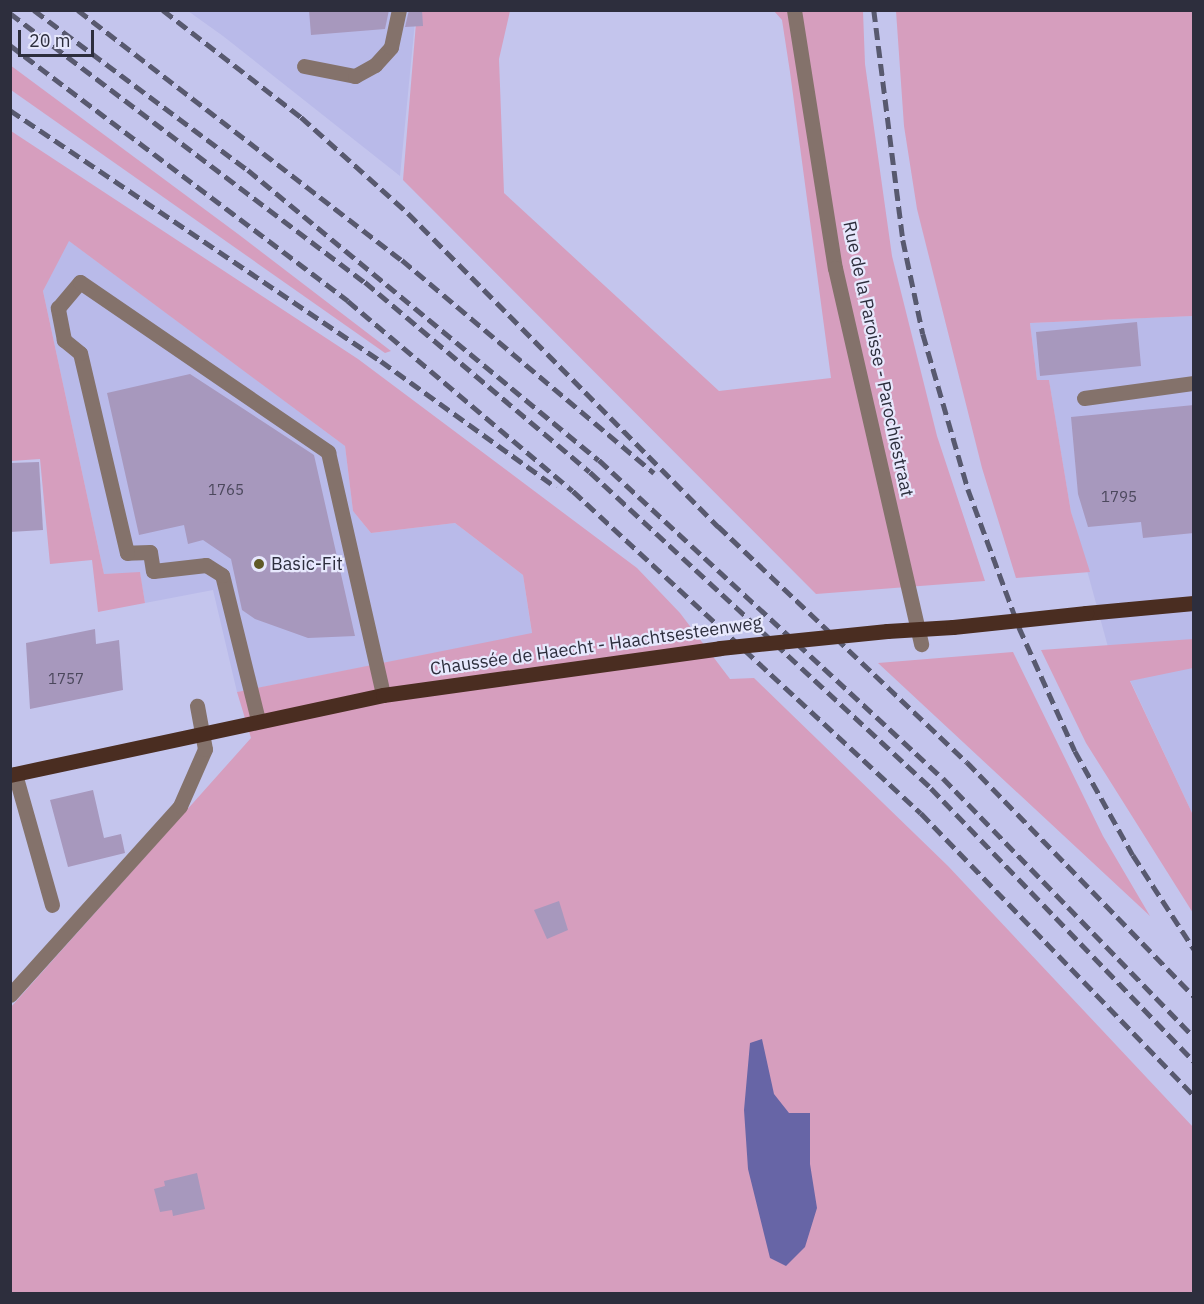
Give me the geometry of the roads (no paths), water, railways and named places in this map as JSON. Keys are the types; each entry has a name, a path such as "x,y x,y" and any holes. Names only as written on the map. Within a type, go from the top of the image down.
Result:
{"main road":[{"name":"Chaussée de Haecht - Haachtsesteenweg","path":"13,774 383,695 720,648 887,631 919,636 952,627 1194,603"}],"street":[{"path":"303,66 355,76 375,65 391,47 399,10"},
{"name":"Rue de la Paroisse - Parochiestraat","path":"794,10 835,268 919,636"},
{"path":"258,720 222,575 206,565 153,571 150,552 127,553 80,353 64,340 58,308 80,282 328,452 383,695"},
{"path":"1084,398 1194,383"},
{"path":"10,995 180,806 205,749 197,706"},
{"path":"13,774 52,905"}],"railway":[{"path":"34,10 248,170 599,460 943,778 1194,1037"},
{"path":"78,10 402,260 654,473"},
{"path":"163,10 301,117 408,213 718,526 967,762 1194,996"},
{"path":"874,10 903,240 923,334 968,489 1019,627 1075,751 1133,855 1194,949"},
{"path":"10,13 365,282 590,472 931,788 1194,1061"},
{"path":"10,45 348,301 573,491 921,813 1194,1096"},
{"path":"10,110 381,361 556,487"}],"place":[{"name":"Basic-Fit","path":"259,564"}]}
